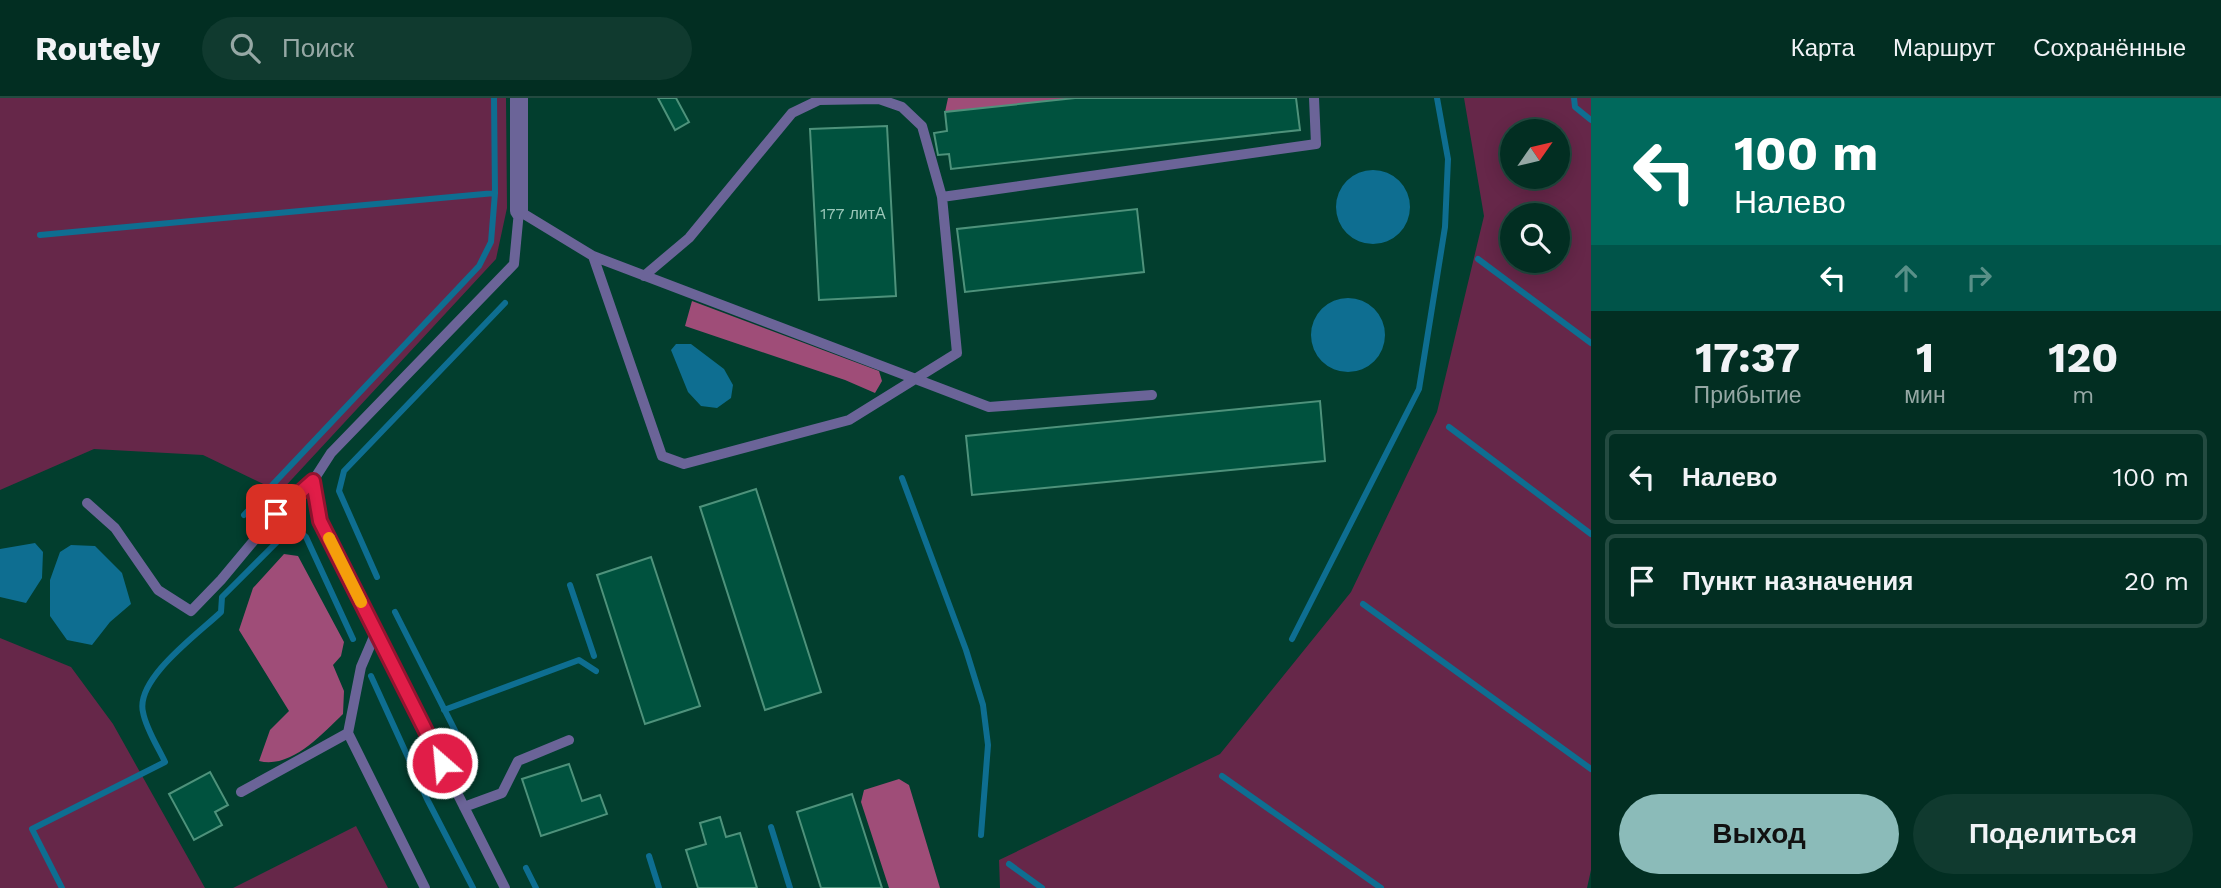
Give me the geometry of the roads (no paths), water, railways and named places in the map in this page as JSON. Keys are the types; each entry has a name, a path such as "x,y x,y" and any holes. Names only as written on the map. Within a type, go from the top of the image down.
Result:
{"street":[{"path":"519,98 519,211"}],"lane":[{"path":"942,197 1317,144 1314,98"},
{"path":"593,256 662,456 684,464 849,420 957,353 942,197 922,126 902,107 879,99 819,100 792,113 690,238 644,276"},
{"path":"87,503 115,528 158,590 191,611 221,580 276,514 313,481 331,453 514,264 519,211 593,256 989,407 1152,395"},
{"path":"313,481 320,521 505,888"},
{"path":"376,632 361,667 348,733 425,888"},
{"path":"241,792 348,733"},
{"path":"464,807 502,793 517,761 569,740"}],"water":[{"path":"1373,170 1387,173 1399,181 1407,193 1410,207 1407,221 1399,233 1387,241 1373,244 1359,241 1347,233 1339,221 1336,207 1339,193 1347,181 1359,173"},
{"path":"1348,298 1362,301 1374,309 1382,321 1385,335 1382,349 1374,361 1362,369 1348,372 1334,369 1322,361 1314,349 1311,335 1314,321 1322,309 1334,301"},
{"path":"676,344 691,344 724,369 733,385 731,398 717,408 701,406 688,392 671,350"},
{"path":"35,543 43,552 42,578 26,603 0,597 0,549"},
{"path":"71,545 95,546 122,573 131,604 110,622 92,645 67,640 50,616 50,580 60,552"}],"waterway":[{"path":"244,515 479,266 491,242 495,193 494,98"},
{"path":"1292,639 1419,389 1445,227 1448,159 1437,98"},
{"path":"1574,98 1575,107 1591,120"},
{"path":"40,235 495,193"},
{"path":"1478,259 1591,343"},
{"path":"377,577 339,491 344,471 505,303"},
{"path":"1449,427 1591,534"},
{"path":"902,478 966,650 983,705 988,745 981,835"},
{"path":"62,888 32,829 165,762 149,731 143,712 143,699 149,685 158,671 221,612 222,597 288,531 299,531 306,537 353,639"},
{"path":"570,585 594,656"},
{"path":"1363,604 1591,769"},
{"path":"395,612 474,768"},
{"path":"444,710 579,660 596,671"},
{"path":"371,676 427,799 473,888"},
{"path":"1222,776 1381,888"},
{"path":"771,827 790,888"},
{"path":"649,856 659,888"},
{"path":"1009,864 1042,888"},
{"path":"526,868 536,888"}]}
